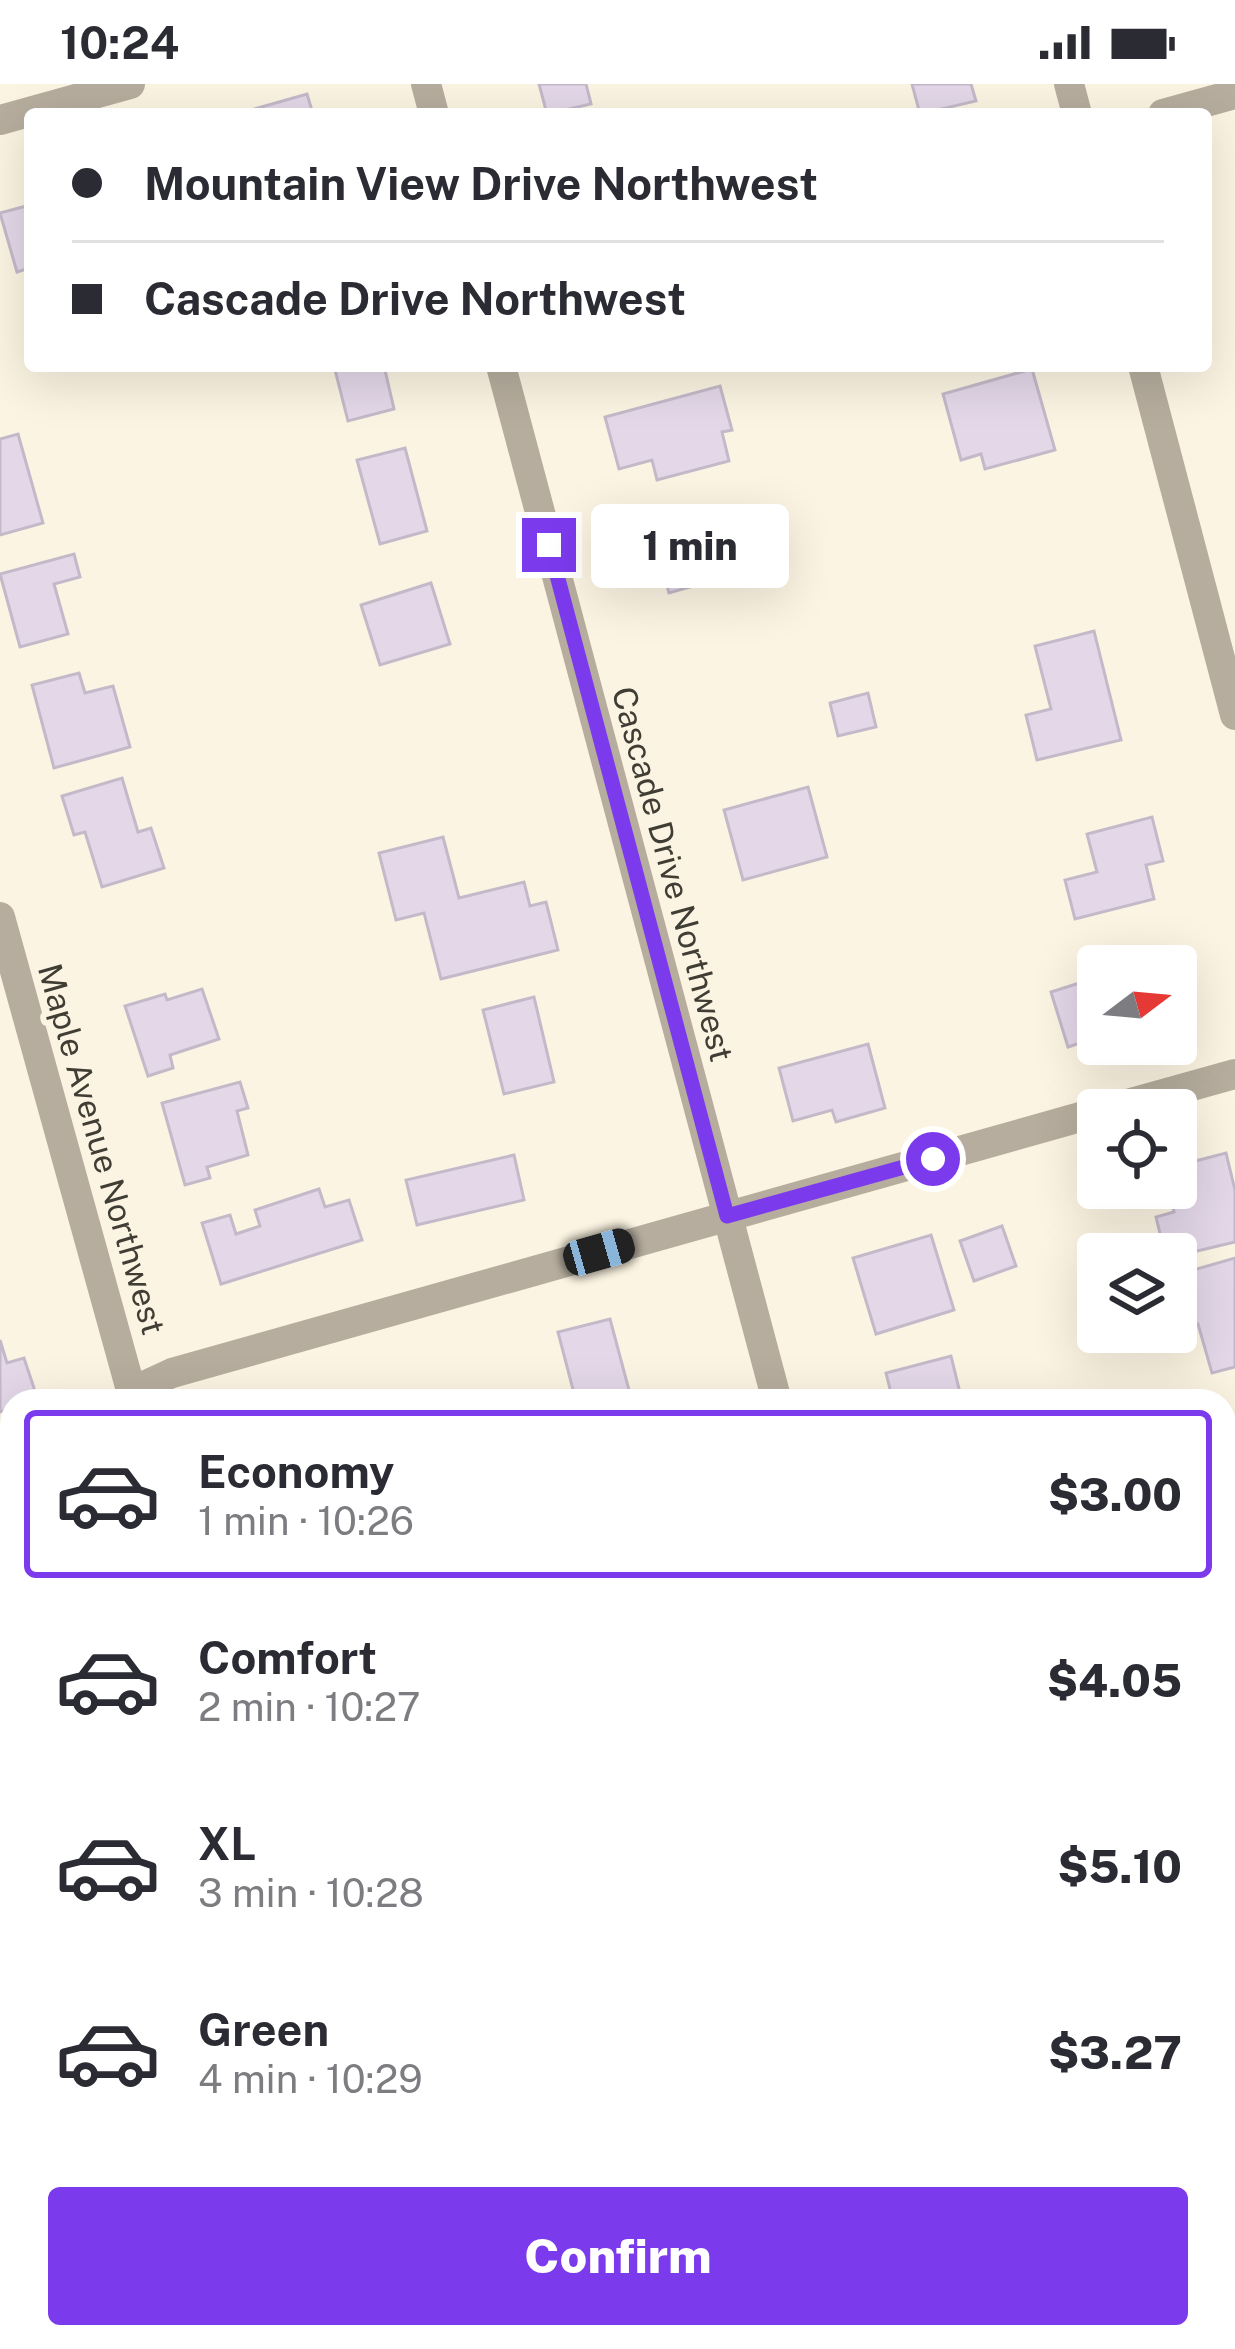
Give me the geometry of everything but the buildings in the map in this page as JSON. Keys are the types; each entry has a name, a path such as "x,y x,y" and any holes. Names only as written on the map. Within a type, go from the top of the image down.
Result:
{"street":[{"path":"41,108 130,84"},
{"path":"1185,108 1235,94"},
{"name":"Cascade Drive Northwest","path":"503,372 774,1389"},
{"path":"1145,372 1235,716"},
{"name":"Maple Avenue Northwest","path":"0,917 131,1389"},
{"path":"1181,1089 1235,1074"},
{"path":"145,1389 172,1373 1077,1118"}],"route":[{"path":"549,545 727,1216 933,1159"}]}
